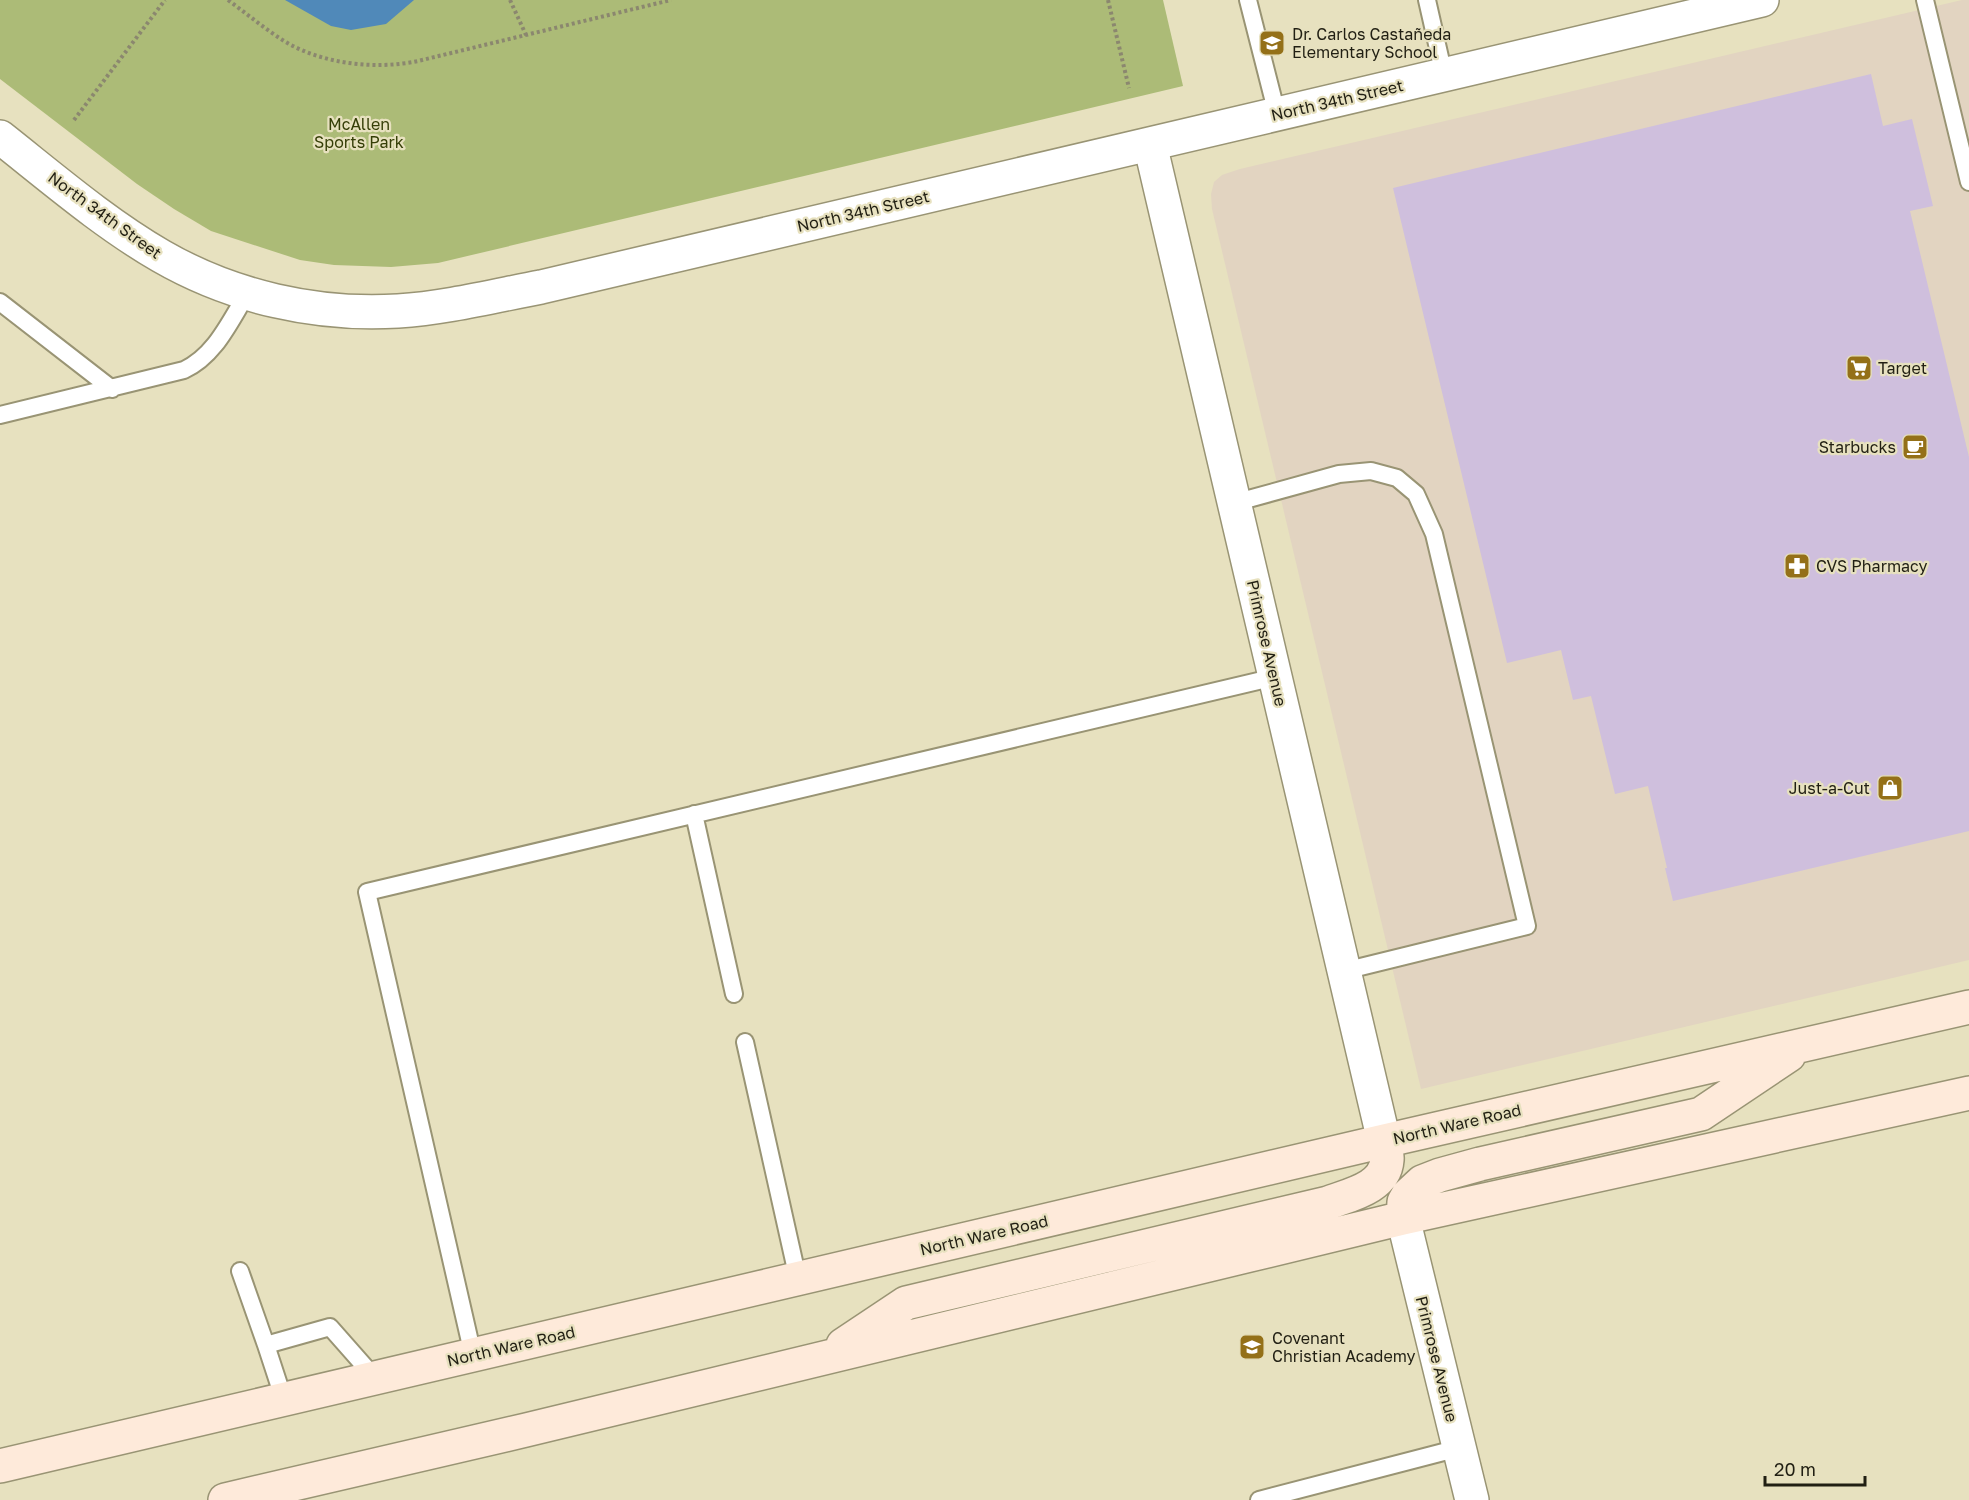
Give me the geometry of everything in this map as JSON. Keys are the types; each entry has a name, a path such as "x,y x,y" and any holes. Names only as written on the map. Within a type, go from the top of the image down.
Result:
{"main road":[{"name":"North Ware Road","path":"0,1466 1384,1141 1969,1007"},
{"path":"1403,1218 1407,1195 1422,1182 1480,1164 1701,1114 1806,1044"},
{"path":"225,1500 1403,1218 1969,1093"},
{"path":"824,1358 906,1303 1328,1203 1366,1189 1376,1181 1387,1160 1384,1141"}],"street":[{"name":"North 34th Street","path":"0,137 99,214 162,256 247,294 315,309 397,311 437,307 541,287 1757,1"},
{"name":"Primrose Avenue","path":"1150,144 1384,1141"},
{"name":"Primrose Avenue","path":"1403,1218 1472,1500"}],"lane":[{"path":"1248,0 1278,114"},
{"path":"1427,0 1444,75"},
{"path":"1925,0 1969,182"},
{"path":"0,415 112,389 196,365 207,356 247,294"},
{"path":"0,302 112,389"},
{"path":"1234,503 1339,474 1371,471 1397,478 1416,494 1434,534 1527,926 1344,971"},
{"path":"472,1355 367,892 1275,677"},
{"path":"694,814 735,994"},
{"path":"745,1042 798,1279"},
{"path":"240,1271 284,1400"},
{"path":"266,1346 330,1327 375,1378"},
{"path":"1259,1500 1459,1448"}],"path":[{"path":"74,120 165,0"},
{"path":"228,0 293,45 321,57 357,63 401,64 670,0"},
{"path":"510,0 526,35"},
{"path":"1108,0 1129,88"}],"shaded area":[{"path":"1969,0 1969,960 1421,1089 1212,209 1211,194 1214,182 1222,175 1240,169"}],"green space":[{"name":"McAllen Sports Park","path":"0,0 1163,0 1183,86 438,263 391,267 334,265 300,260 211,231 137,184 0,79"}],"water":[{"path":"285,0 414,0 386,24 351,30 331,26"}],"building":[{"path":"1871,74 1883,126 1912,119 1933,206 1910,211 1969,457 1969,831 1673,901 1648,786 1615,794 1591,696 1573,700 1561,650 1507,663 1393,188"}],"place":[{"name":"Dr. Carlos Castañeda Elementary School","path":"1272,43"},
{"name":"Target","path":"1859,368"},
{"name":"Starbucks","path":"1915,447"},
{"name":"CVS Pharmacy","path":"1797,566"},
{"name":"Just-a-Cut","path":"1890,788"},
{"name":"Covenant Christian Academy","path":"1252,1347"}]}
